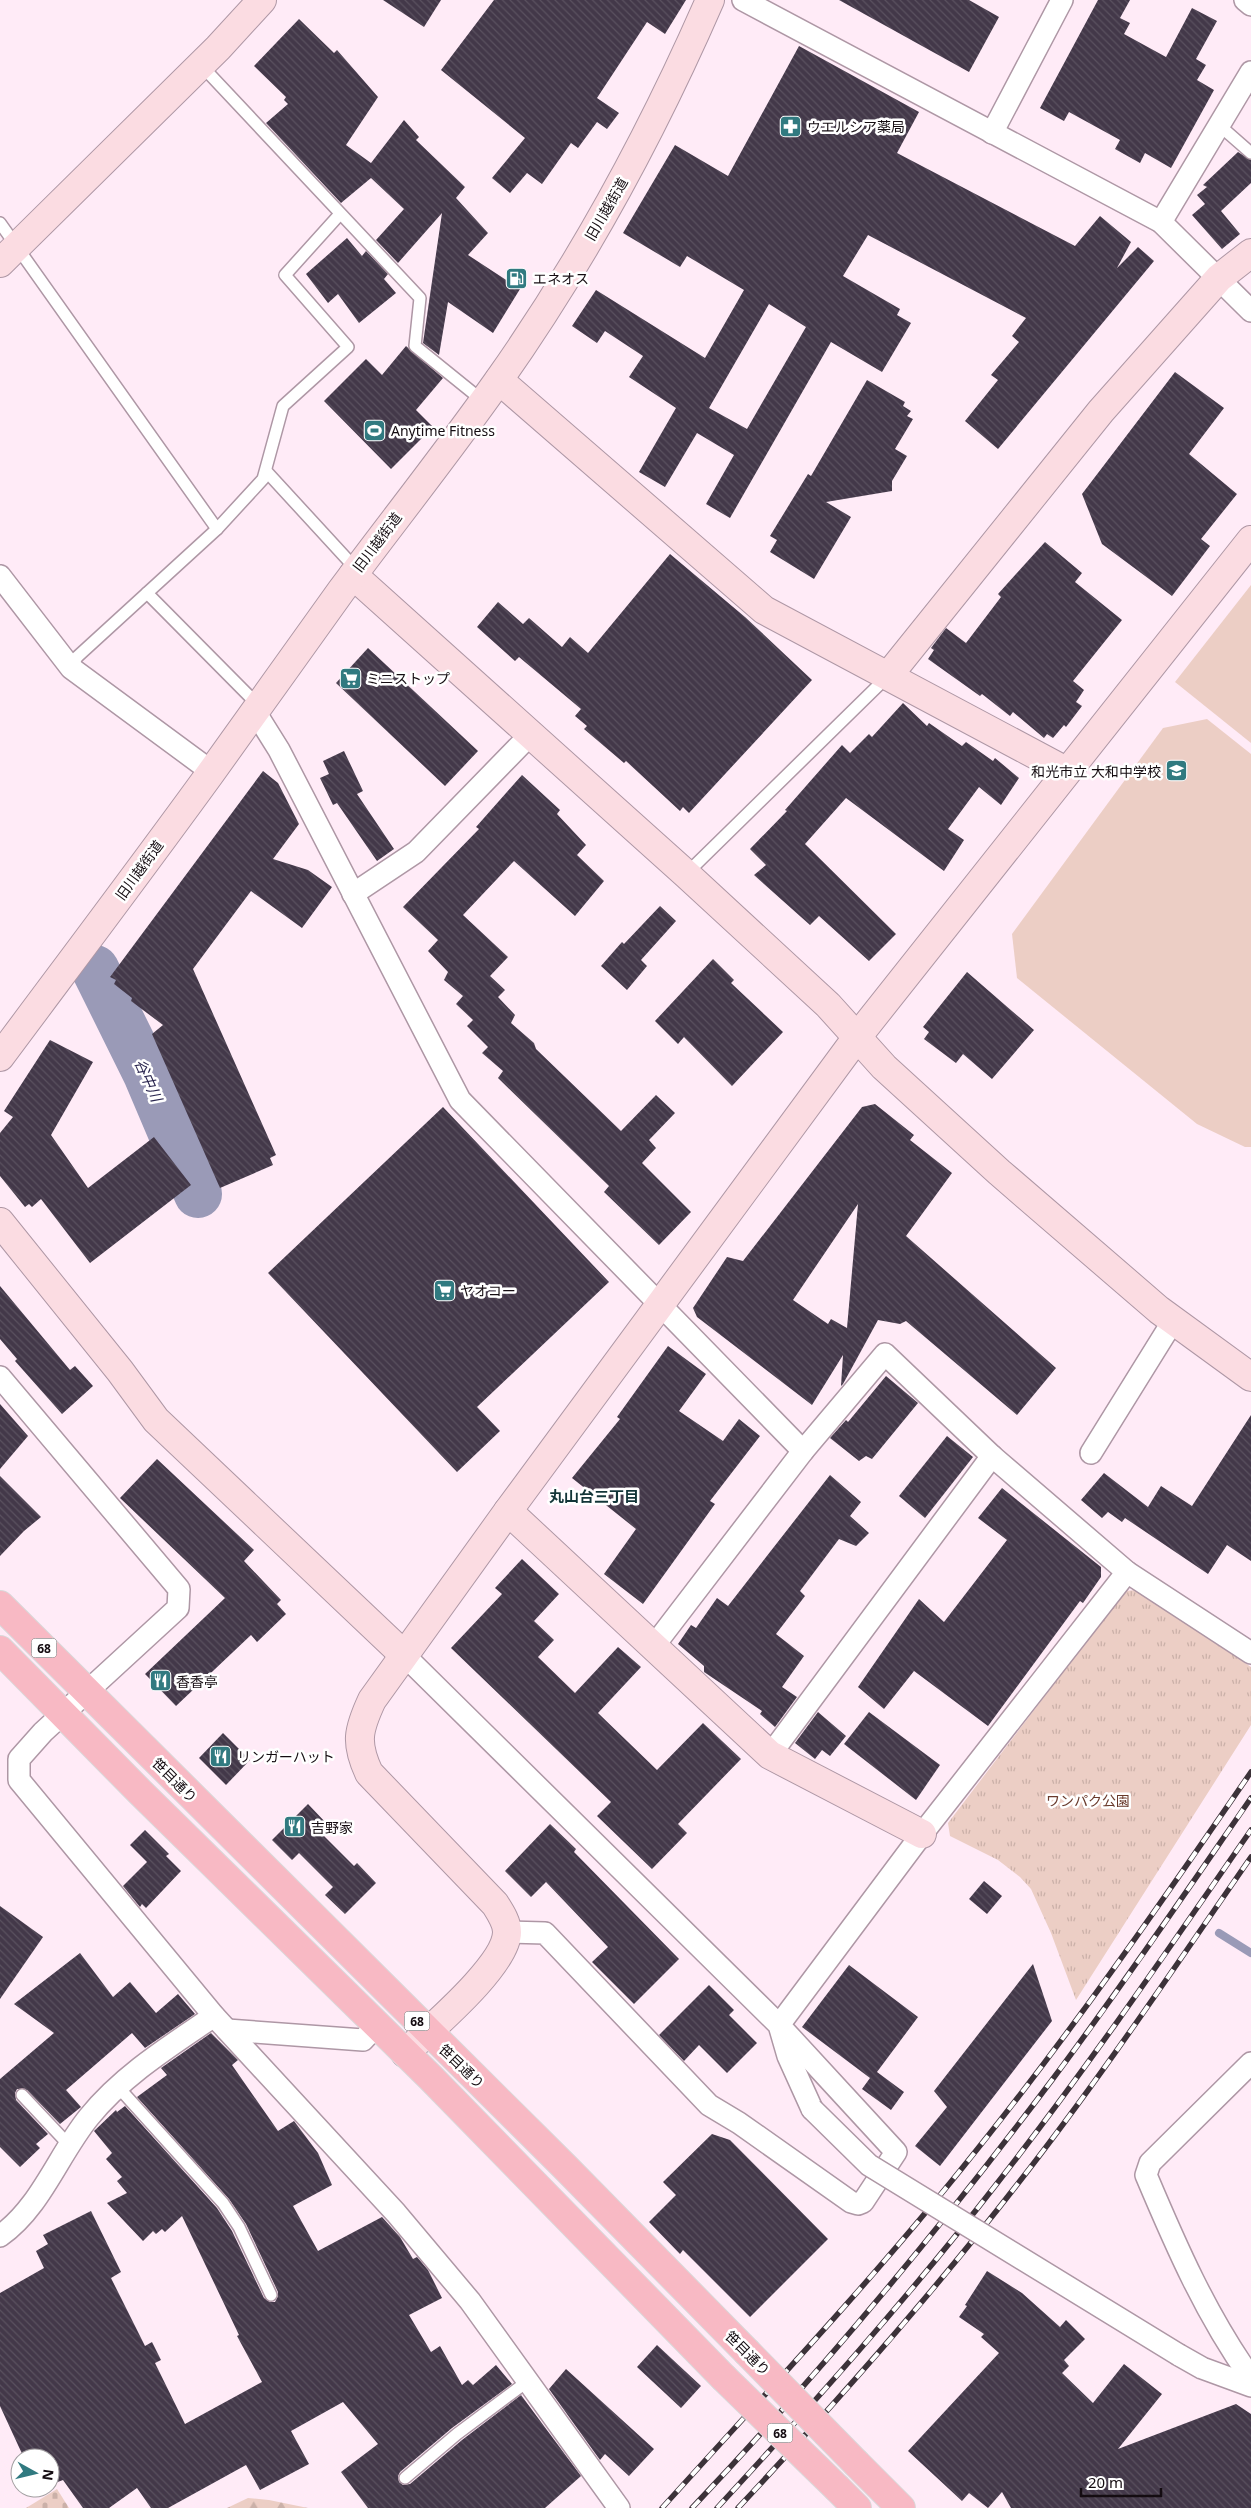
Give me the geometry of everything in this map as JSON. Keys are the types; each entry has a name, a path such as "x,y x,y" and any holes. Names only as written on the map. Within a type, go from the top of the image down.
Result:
{"main road":[{"name":"笹目通り","path":"0,1605 427,2032 565,2167 901,2508"},
{"name":"68","path":"0,1650 405,2053 723,2378 857,2508"}],"street":[{"path":"8,254 262,0"},
{"name":"旧川越街道","path":"0,1057 212,772 256,707 491,390 562,284 618,188 676,78 710,0"},
{"path":"743,0 1161,222 1251,311"},
{"path":"992,133 1062,0"},
{"path":"1245,0 1251,5"},
{"path":"1161,222 1251,72"},
{"path":"888,676 1101,410 1219,278 1251,253"},
{"path":"491,390 764,610 1066,771"},
{"path":"405,2053 491,1968 504,1947 507,1932 503,1917 495,1904 369,1773 362,1757 358,1739 363,1719 372,1700 508,1511 858,1036 1066,771 1251,540"},
{"path":"355,572 530,735 686,874 828,1005 884,1067 999,1172 1113,1272 1173,1321 1251,1377"},
{"path":"0,576 71,668 212,772"},
{"path":"256,707 460,1100 803,1451"},
{"path":"353,894 416,852 530,735"},
{"path":"2,1231 120,1371 156,1420 404,1655 778,2025 896,2152 863,2202 858,2204 851,2202 739,2123 709,2105 545,1933 507,1932"},
{"path":"1091,1453 1173,1321"},
{"path":"653,1647 803,1451 884,1354 992,1456 1127,1572 1251,1652"},
{"path":"0,1377 179,1589 178,1608 62,1713 19,1759 19,1780 220,2023 396,2213 470,2301 615,2503"},
{"path":"770,1756 992,1456"},
{"path":"508,1511 770,1756 922,1834"},
{"path":"778,2025 922,1834 1127,1572"},
{"path":"0,2236 11,2228 26,2210 68,2145 90,2116 144,2064 220,2023 363,2040 377,2025"},
{"path":"778,2025 788,2056 812,2109 869,2166 1179,2355 1202,2368 1251,2386"},
{"path":"1251,2063 1150,2163 1146,2175 1178,2253 1206,2307 1251,2378"}],"lane":[{"path":"200,64 420,298 415,346 491,390"},
{"path":"1220,125 1251,153"},
{"path":"71,668 77,657 217,529 263,479 283,406 348,347 285,275 340,214"},
{"path":"0,223 8,254 217,529"},
{"path":"266,470 355,572"},
{"path":"147,593 256,707"},
{"path":"686,874 888,676"},
{"path":"119,2088 223,2203 239,2227 271,2295"},
{"path":"22,2095 68,2145"},
{"path":"405,2478 457,2434 528,2381"}],"green space":[{"path":"1251,585 1251,743 1175,682"},
{"name":"和光市立 大和中学校","path":"1207,719 1251,754 1251,1147 1245,1147 1197,1124 1017,978 1012,934 1163,728"},
{"name":"ワンパク公園","path":"1136,1590 1251,1667 1251,1725 1076,2000 1051,1933 1031,1889 1020,1877 998,1860 950,1836 948,1823 1125,1591"},
{"path":"60,2494 69,2508 26,2508 42,2498 60,2498"},
{"path":"248,2498 269,2500 308,2508 227,2508"}],"building":[{"path":"383,0 441,0 424,27"},
{"path":"494,0 686,0 665,34 647,22 597,98 619,113 607,129 597,122 578,148 571,143 542,184 527,173 510,193 492,178 525,138 441,70"},
{"path":"839,0 969,0 999,17 969,72"},
{"path":"1098,0 1130,0 1120,18 1130,23 1124,34 1166,57 1192,8 1217,21 1196,59 1206,65 1197,80 1214,90 1171,168 1145,153 1140,163 1115,149 1120,140 1069,112 1064,121 1040,108"},
{"path":"299,19 334,53 337,50 378,97 346,145 371,163 404,120 419,137 416,140 465,187 456,198 488,233 468,255 520,289 493,333 448,302 439,355 423,343 442,213 398,263 376,240 404,209 371,178 341,203 266,123 288,104 284,100 286,97 254,66"},
{"path":"799,46 919,112 897,153 1075,246 1100,216 1131,242 1117,268 1138,247 1154,261 998,449 965,421 998,380 991,375 1019,342 1012,336 1026,318 868,235 843,276 900,309 897,315 911,323 882,372 831,342 730,518 706,504 734,455 697,433 665,487 639,472 676,408 629,377 643,356 605,331 597,343 572,326 596,290 705,358 744,290 687,256 680,267 623,233 675,145 728,176","holes":["769,304 806,327 747,429 709,408"]},
{"path":"1238,152 1251,160 1251,183 1221,211 1240,234 1222,249 1192,215 1205,204 1197,195 1207,187 1203,185"},
{"path":"347,238 362,256 366,251 388,274 384,279 396,293 359,323 338,294 328,303 306,274"},
{"path":"406,346 443,378 416,410 433,427 391,469 324,401 366,359 382,375"},
{"path":"1175,372 1224,408 1189,454 1237,494 1201,539 1210,546 1172,596 1102,544 1082,494"},
{"path":"867,380 905,402 903,406 911,411 907,416 913,419 895,449 907,456 892,481 892,491 826,502 851,517 814,579 770,552 777,540 770,536 808,474 811,476"},
{"path":"1045,542 1082,573 1075,582 1122,620 1073,681 1084,690 1076,702 1082,706 1066,727 1064,725 1053,738 1047,734 1044,738 1013,712 1010,716 982,694 980,696 928,659 934,650 931,648 946,628 966,643 1001,597 998,594"},
{"path":"670,554 745,617 812,680 689,813 683,807 680,811 626,761 624,763 584,729 587,726 575,716 581,709 519,657 515,661 477,627 498,602 523,624 529,618 562,647 570,637 588,653"},
{"path":"368,648 478,751 445,786 336,683"},
{"path":"903,703 927,726 929,723 962,746 966,742 993,761 995,758 1019,778 1001,805 979,787 948,829 964,840 944,871 846,798 805,844 896,934 869,961 819,916 810,925 754,875 766,865 750,849 787,811 785,810 842,745 850,753 869,734 872,737"},
{"path":"344,751 363,791 357,794 394,849 377,861 337,803 333,805 320,778 329,774 323,761"},
{"path":"263,771 278,783 299,824 273,859 308,870 332,887 302,928 251,891 193,969 276,1155 270,1158 273,1165 220,1188 152,1034 163,1025 131,1001 132,998 114,984 116,980 110,977"},
{"path":"522,775 560,810 557,814 586,845 577,855 604,881 575,916 514,861 463,915 508,957 490,976 505,990 498,997 515,1015 511,1023 534,1043 536,1049 621,1131 656,1095 675,1113 649,1140 656,1148 642,1163 691,1212 659,1245 604,1192 609,1186 498,1078 503,1071 482,1053 488,1047 467,1026 473,1020 456,1004 463,996 444,980 448,972 428,951 438,940 403,907 479,829 476,827"},
{"path":"660,906 676,921 641,960 647,966 627,990 601,966 622,942 624,944"},
{"path":"713,959 734,980 731,983 783,1032 732,1086 684,1037 678,1044 655,1021"},
{"path":"967,972 1034,1030 992,1079 963,1054 956,1063 924,1039 929,1032 923,1027"},
{"path":"50,1040 93,1062 51,1135 88,1188 154,1137 191,1185 90,1263 41,1199 32,1207 29,1204 25,1207 0,1176 0,1133 13,1117 4,1111"},
{"path":"875,1104 914,1135 910,1140 952,1173 906,1236 1056,1368 1017,1415 906,1321 900,1324 878,1320 843,1384 841,1386 843,1355 812,1405 697,1317 693,1308 727,1257 743,1261 862,1107","holes":["858,1204 847,1328 831,1319 828,1324 793,1300"]},
{"path":"443,1107 609,1282 477,1407 500,1431 457,1472 268,1273"},
{"path":"0,1286 70,1370 75,1366 93,1386 62,1414 15,1361 17,1359 0,1339"},
{"path":"668,1346 706,1374 679,1411 723,1441 739,1419 760,1436 710,1501 715,1504 643,1604 604,1574 636,1529 572,1478 620,1419 617,1417"},
{"path":"886,1376 918,1403 872,1459 866,1456 859,1461 830,1438 846,1420 848,1422"},
{"path":"0,1404 28,1436 0,1469"},
{"path":"1251,1415 1251,1561 1227,1545 1208,1574 1125,1518 1122,1522 1108,1512 1102,1518 1081,1500 1104,1473 1148,1507 1161,1486 1192,1506"},
{"path":"947,1436 973,1457 925,1518 899,1496"},
{"path":"157,1459 254,1550 244,1561 281,1600 277,1604 286,1614 257,1642 251,1635 176,1706 145,1674 225,1598 120,1498"},
{"path":"830,1475 861,1502 850,1516 869,1533 856,1546 839,1539 800,1591 805,1596 776,1634 804,1656 782,1687 797,1697 775,1727 760,1714 762,1711 704,1672 704,1666 678,1644 691,1625 696,1628 717,1598 728,1606"},
{"path":"0,1476 41,1517 24,1531 0,1556"},
{"path":"1002,1488 1101,1567 1101,1577 1083,1603 1080,1601 988,1726 914,1671 884,1709 858,1687 919,1599 944,1622 1007,1540 978,1518"},
{"path":"522,1559 559,1594 534,1621 554,1640 538,1657 575,1693 618,1647 641,1667 598,1713 657,1770 703,1723 741,1759 678,1824 687,1833 652,1869 597,1816 611,1802 451,1648 502,1594 495,1588"},
{"path":"818,1712 846,1736 830,1756 822,1750 815,1759 795,1743"},
{"path":"869,1712 940,1765 916,1800 844,1744"},
{"path":"223,1733 250,1760 226,1785 199,1758"},
{"path":"308,1804 328,1825 320,1832 354,1866 357,1863 376,1883 345,1914 325,1895 333,1887 299,1853 292,1860 272,1840"},
{"path":"550,1824 576,1849 574,1852 679,1959 634,2004 592,1962 608,1947 546,1882 531,1897 505,1871"},
{"path":"145,1830 169,1854 166,1856 181,1871 146,1908 142,1904 140,1907 123,1886 147,1862 130,1845"},
{"path":"984,1881 1002,1896 987,1914 969,1899"},
{"path":"0,1906 43,1937 0,1999"},
{"path":"80,1953 113,1997 130,1982 156,2013 178,1994 195,2014 145,2048 132,2033 66,2090 81,2107 60,2124 27,2090 17,2089 15,2093 16,2100 48,2134 36,2144 40,2148 20,2167 0,2147 0,2079 54,2033 14,2004"},
{"path":"1033,1964 1052,2021 940,2166 915,2146 947,2107 934,2091"},
{"path":"849,1965 918,2017 877,2072 904,2092 891,2110 862,2089 870,2078 802,2027"},
{"path":"709,1985 734,2010 729,2015 757,2043 727,2073 699,2045 684,2061 659,2035"},
{"path":"211,2033 238,2060 232,2065 278,2131 294,2121 318,2153 332,2185 293,2206 318,2251 382,2217 400,2237 413,2259 417,2257 428,2270 442,2298 409,2315 431,2352 440,2346 462,2385 468,2380 473,2385 496,2365 512,2384 452,2428 400,2472 398,2476 399,2482 403,2485 410,2484 462,2440 521,2395 581,2476 545,2508 368,2508 341,2472 378,2444 343,2402 291,2431 309,2464 260,2490 246,2465 168,2508 151,2508 137,2488 109,2508 83,2508 63,2480 60,2481 60,2448 19,2448 0,2406 0,2293 44,2268 36,2251 48,2244 43,2235 91,2211 121,2272 111,2278 145,2346 152,2342 161,2360 155,2363 185,2424 262,2382 237,2336 239,2335 182,2216 165,2232 162,2229 156,2234 153,2231 143,2241 107,2203 127,2193 117,2181 122,2177 106,2159 112,2153 94,2131 116,2110 117,2112 125,2106 217,2208 232,2231 264,2298 270,2302 275,2302 278,2292 246,2224 229,2199 137,2097 167,2075 161,2068"},
{"path":"712,2134 730,2140 828,2239 750,2317 683,2250 680,2254 649,2222 676,2195 663,2182"},
{"path":"987,2271 1022,2293 1060,2327 1066,2320 1085,2339 1064,2360 1069,2366 1062,2373 1093,2403 1124,2364 1162,2394 1118,2449 1236,2404 1251,2414 1251,2508 1011,2508 1002,2492 988,2508 969,2493 962,2501 908,2451 999,2353 981,2337 984,2334 959,2317"},
{"path":"657,2345 701,2386 681,2408 637,2367"},
{"path":"566,2369 654,2449 629,2476 605,2454 600,2460 549,2389"}],"waterway":[{"name":"谷中川","path":"95,969 147,1074 198,1194"},
{"name":"谷中川","path":"1219,1933 1251,1953"}],"railway":[{"path":"662,2508 853,2297 963,2167 1075,2022 1251,1772"},
{"path":"692,2508 833,2353 1010,2136 1153,1940 1251,1798"},
{"path":"717,2508 789,2430 962,2228 1094,2054 1251,1830"},
{"path":"738,2508 881,2350 983,2228 1107,2065 1251,1857"}],"place":[{"name":"ウエルシア薬局","path":"791,126"},
{"name":"エネオス","path":"517,278"},
{"name":"Anytime Fitness","path":"375,430"},
{"name":"ミニストップ","path":"350,678"},
{"name":"和光市立 大和中学校","path":"1177,771"},
{"name":"ヤオコー","path":"444,1290"},
{"name":"香香亭","path":"160,1681"},
{"name":"リンガーハット","path":"221,1756"},
{"name":"吉野家","path":"295,1827"}],"district":[{"name":"丸山台三丁目","path":"594,1496"}]}
